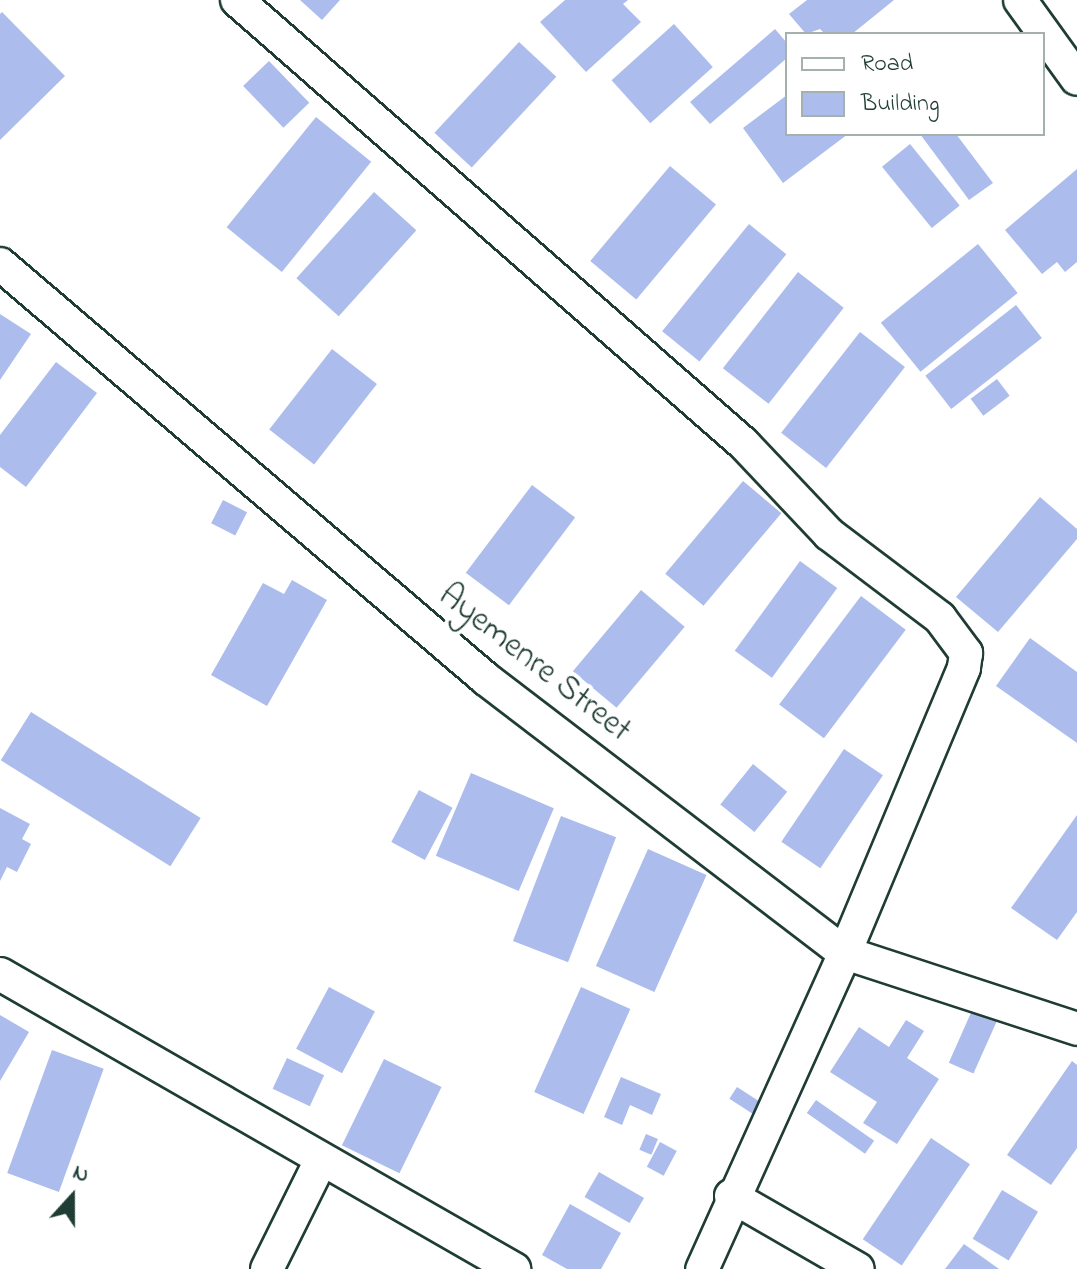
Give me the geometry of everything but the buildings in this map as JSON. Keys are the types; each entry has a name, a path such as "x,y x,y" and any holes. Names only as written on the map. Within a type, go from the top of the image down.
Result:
{"street":[{"path":"237,0 744,444 829,534 956,635 966,653 964,668 845,953 731,1196 702,1269"},
{"path":"1020,0 1043,32"},
{"path":"1045,35 1077,79"},
{"name":"Ayemenre Street","path":"0,264 486,679 845,953 1077,1029"},
{"path":"0,974 514,1269"},
{"path":"267,1269 321,1160"},
{"path":"731,1196 858,1269"}]}
